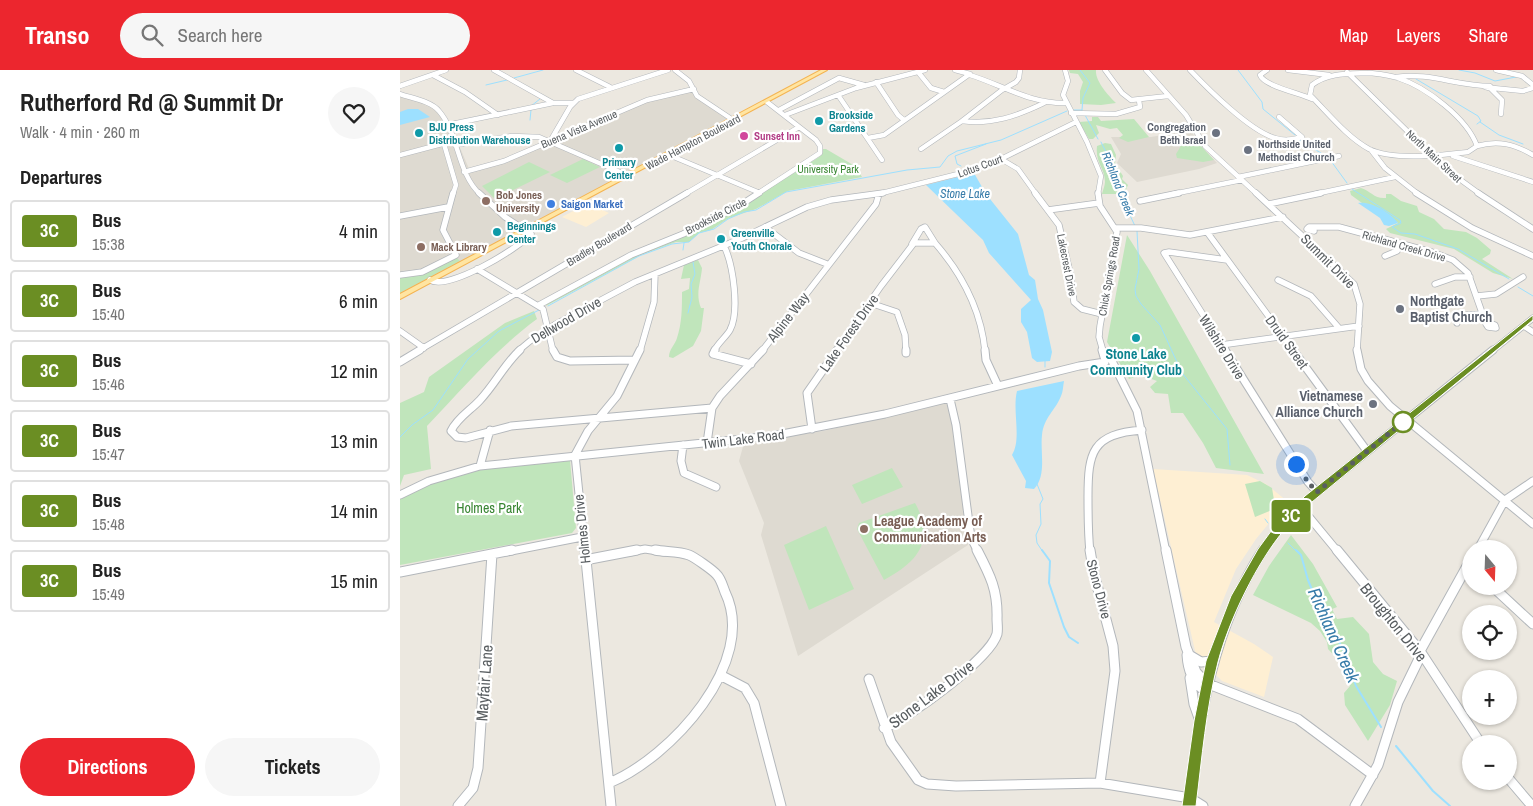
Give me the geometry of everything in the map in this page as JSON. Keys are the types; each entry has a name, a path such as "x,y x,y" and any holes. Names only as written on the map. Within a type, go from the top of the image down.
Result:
{"main road":[{"name":"Wade Hampton Boulevard","path":"400,303 433,282 528,230 553,219 560,212 825,70"},
{"name":"Wade Hampton Boulevard","path":"400,297 433,282"}],"street":[{"path":"400,86 446,70"},
{"path":"494,70 554,103"},
{"path":"576,70 610,87"},
{"path":"549,141 560,128 573,103 584,96 668,70"},
{"path":"675,70 690,81 697,96 733,120"},
{"path":"785,115 865,85 925,70"},
{"path":"955,70 1006,87 1044,103 1066,103"},
{"path":"921,149 962,121 1006,87 1018,81 1020,70"},
{"path":"1048,210 1099,203 1100,176 1087,142 1063,95 1068,81 1065,70"},
{"path":"1105,70 1126,97 1139,100 1168,96"},
{"name":"Summit Drive","path":"1146,70 1186,115 1205,146 1346,274 1357,287 1361,301 1356,352 1362,372 1377,392 1406,420 1533,524"},
{"path":"1190,70 1239,113 1268,135 1287,140 1302,136 1279,117"},
{"path":"1267,70 1260,75 1264,81 1312,99 1358,142 1371,150 1396,156 1463,153 1490,141 1520,146 1533,155"},
{"path":"1288,70 1331,76"},
{"path":"1396,77 1405,74 1425,74 1492,89 1523,91 1533,87 1519,75 1496,70"},
{"path":"918,72 931,88 944,92"},
{"path":"1297,92 1309,90 1316,81 1348,72 1396,77 1410,83 1448,108 1472,133 1477,146"},
{"name":"North Main Street","path":"1348,72 1432,154 1458,176 1482,195 1533,228"},
{"path":"868,138 884,135 969,74"},
{"path":"433,75 465,92 498,115"},
{"path":"779,110 838,78 865,85"},
{"path":"846,88 857,82"},
{"path":"876,82 898,115 904,120"},
{"name":"Buena Vista Avenue","path":"464,172 498,163 647,100 694,89"},
{"path":"1492,89 1502,100 1501,114"},
{"path":"1309,90 1312,99"},
{"path":"400,94 434,106 441,113 471,186 505,217 528,230 531,236 477,269 433,282"},
{"path":"838,95 882,160"},
{"path":"1071,113 1108,114 1133,111 1140,107 1139,100"},
{"name":"Brookside Circle","path":"539,305 631,255 697,227 760,192 820,153 818,143 767,102"},
{"path":"447,125 554,103 573,103"},
{"path":"962,121 980,124 999,122 1044,103"},
{"name":"Lotus Court","path":"879,194 974,170 1002,159 1076,122"},
{"name":"Bradley Boulevard","path":"400,362 799,127"},
{"path":"400,155 444,144 522,135 549,141 629,176"},
{"path":"400,274 422,272 456,254 443,230 448,207 456,185 444,144"},
{"path":"1371,150 1382,167 1395,178 1461,224 1533,256"},
{"path":"1444,154 1467,159 1533,182"},
{"path":"669,155 760,192"},
{"path":"1140,201 1339,156"},
{"name":"Lakecrest Drive","path":"1002,159 1018,168 1061,232 1074,302 1082,309 1102,314"},
{"path":"1269,204 1395,178"},
{"name":"Dellwood Drive","path":"712,408 523,424 461,438 452,434 451,431 454,424 481,399 510,359 548,328 655,274 724,246 813,204 879,194"},
{"name":"Alpine Way","path":"707,443 712,408 724,391 750,364 796,309 827,264 876,204 879,194"},
{"name":"Chick Springs Road","path":"1099,203 1116,228 1116,246 1099,334 1107,359"},
{"path":"400,216 448,207"},
{"path":"1116,228 1141,228 1187,235 1283,217"},
{"path":"765,227 799,253 827,264"},
{"name":"Lake Forest Drive","path":"812,429 806,397 808,393 921,229 925,227 935,243 954,264 971,297 983,332 986,360 998,386"},
{"name":"Richland Creek Drive","path":"1299,232 1322,227 1339,227 1432,252 1453,260 1463,267 1470,277 1483,314 1491,325 1509,338"},
{"name":"Druid Street","path":"1207,232 1367,451"},
{"path":"912,244 922,242 935,243"},
{"path":"1385,256 1397,251 1401,245"},
{"path":"724,246 729,256 735,314 728,333 713,354 750,364"},
{"name":"Wilshire Drive","path":"1227,260 1169,252 1164,253 1307,480 1317,492"},
{"path":"477,269 539,305 545,313 555,356 564,360 635,360"},
{"path":"575,455 586,434 622,388 645,338 656,291 655,274"},
{"path":"1435,284 1455,277 1470,277"},
{"path":"1476,296 1490,297 1499,294 1523,277"},
{"path":"1278,280 1312,296 1339,328"},
{"path":"870,303 897,312 905,335 906,353"},
{"path":"1457,323 1461,316 1483,314"},
{"path":"1203,806 1189,802 1206,687 1212,661 1237,596 1248,574 1281,526 1300,506 1533,318"},
{"path":"1221,345 1359,326"},
{"path":"1524,326 1533,332"},
{"path":"400,331 424,348"},
{"path":"1107,359 1132,398 1142,430 1186,647 1194,704 1200,721"},
{"name":"Twin Lake Road","path":"400,495 429,481 480,466 765,437 812,429 950,399 1107,359"},
{"name":"Stone Lake Drive","path":"950,399 956,425 971,538 993,582 998,600 997,634 988,649 958,678 896,722 884,728 891,742 918,780 927,784 956,786 1100,783 1189,802"},
{"path":"480,466 490,430"},
{"name":"Stono Drive","path":"1100,783 1115,659 1110,628 1094,576 1088,539 1088,467 1091,456 1102,440 1116,432 1142,430"},
{"path":"683,445 681,461 684,473 716,487"},
{"name":"Holmes Drive","path":"575,455 611,806"},
{"path":"1483,540 1505,500 1533,481"},
{"name":"Broughton Drive","path":"1300,506 1420,651 1474,735"},
{"path":"400,572 582,537"},
{"path":"585,560 618,551 654,549 678,553 708,565 720,576 734,610 732,636 722,676 696,714 669,744 643,764 609,783"},
{"name":"Mayfair Lane","path":"458,806 473,788 478,768 492,554"},
{"path":"1355,806 1378,765 1398,702 1418,661 1420,651 1462,577"},
{"path":"1502,595 1533,624"},
{"path":"1186,647 1192,658 1197,662 1212,661"},
{"path":"1186,647 1196,672 1206,687"},
{"path":"1190,675 1197,686 1206,687 1298,719 1373,775"},
{"path":"722,676 745,688 754,703 781,806"},
{"path":"869,679 884,728"},
{"path":"1517,788 1532,806"}],"shaded area":[{"name":"Bob Jones University","path":"693,90 698,97 729,118 400,294 400,92 438,106 449,122 470,171 505,161 648,101"},
{"path":"1191,130 1197,142 1217,163 1199,169 1137,182 1117,163 1121,154 1111,137 1151,137"},
{"path":"588,203 609,213 586,227 562,217"},
{"name":"League Academy of Communication Arts","path":"945,403 950,408 968,545 798,656 761,535 764,523 739,461 744,443 823,431"},
{"path":"1153,469 1247,475 1266,484 1287,501 1256,539 1236,569 1214,622 1273,657 1264,697 1222,681 1196,655"}],"green space":[{"path":"1069,70 1096,70 1100,83 1116,103 1101,105 1080,104 1080,91 1083,82 1078,74 1070,73"},
{"path":"1092,117 1098,117 1101,121 1134,119 1149,137 1128,142 1119,138 1123,135 1117,128 1110,129 1096,125 1099,133 1093,139 1089,139 1079,122 1092,121"},
{"path":"1184,141 1201,146 1214,160 1203,162 1177,158 1176,154"},
{"path":"1105,143 1111,144 1116,155 1115,163 1123,176 1122,179 1128,185 1124,194 1102,194 1105,177 1097,157 1097,146"},
{"name":"University Park","path":"823,149 855,166 862,177 788,191 756,209 729,218 711,230 699,233 689,242 676,242 641,255 546,306 548,301 629,257 667,242 778,183 819,157"},
{"path":"583,159 600,167 567,183 550,175"},
{"path":"529,162 550,172 495,199 482,186"},
{"path":"1361,188 1382,198 1386,198 1386,194 1391,194 1401,201 1417,206 1419,212 1434,219 1444,229 1466,232 1477,238 1491,250 1490,254 1482,259 1513,279 1493,273 1454,249 1390,233 1386,229 1398,223 1372,205 1362,203 1351,195 1350,191"},
{"path":"1127,235 1150,271 1264,474 1216,468 1203,443 1183,413 1171,413 1168,394 1155,393 1150,387 1157,381 1141,375 1129,379 1107,342"},
{"path":"456,257 460,261 400,293 400,276 408,275"},
{"path":"698,260 702,268 698,297 701,308 704,308 701,331 693,346 673,358 669,357 680,327 682,292 689,289 690,278 681,279 684,265"},
{"path":"534,311 537,319 493,356 427,426 431,469 404,475 400,486 400,403 424,392 429,377 505,323"},
{"name":"Holmes Park","path":"570,460 576,528 572,533 400,565 400,498 431,484 481,469"},
{"path":"892,468 903,487 862,504 852,485"},
{"path":"1260,481 1272,488 1274,500 1279,507 1255,517 1245,484"},
{"path":"915,503 924,528 920,549 906,566 884,580 857,529 859,523"},
{"path":"826,526 854,589 809,610 784,545"},
{"path":"1291,535 1313,564 1337,607 1332,609 1337,619 1353,617 1369,634 1373,662 1383,674 1397,681 1390,705 1368,741 1345,705 1344,693 1350,686 1345,679 1347,676 1342,670 1345,667 1328,649 1327,642 1320,631 1311,623 1253,595 1269,566"}],"water":[{"path":"408,109 418,109 430,117 400,125 400,112"},
{"name":"Stone Lake","path":"974,173 986,194 1018,234 1029,275 1035,280 1038,299 1043,310 1052,352 1050,361 1037,362 1032,358 1027,332 1021,322 1021,309 1031,300 989,253 983,240 926,185"},
{"path":"1358,203 1380,208 1398,223 1389,226 1384,225 1380,218"},
{"path":"1064,381 1061,396 1043,429 1042,471 1038,484 1034,489 1025,488 1026,481 1012,455 1017,433 1017,391"}],"waterway":[{"path":"514,78 543,70"},
{"name":"Richland Creek","path":"1074,110 1082,110 1083,98 1090,83 1080,70"},
{"path":"1238,70 1262,102 1263,109 1295,135"},
{"path":"1459,70 1475,73 1495,81 1516,77"},
{"path":"1416,79 1478,116 1481,121 1477,124"},
{"path":"486,85 507,80"},
{"path":"531,106 540,99"},
{"path":"530,120 531,110"},
{"path":"548,306 639,256 672,244 689,242 699,233 714,229 728,219 744,212 756,210 786,192 907,170 940,167 948,156 957,151 1001,140 1067,111"},
{"name":"Richland Creek","path":"1085,115 1098,139"},
{"path":"1480,122 1499,135 1523,144"},
{"path":"1299,140 1326,156"},
{"name":"Richland Creek","path":"1101,142 1114,168 1119,192 1135,226"},
{"path":"961,166 957,164 955,156 986,144"},
{"path":"1331,161 1347,183"},
{"path":"1352,189 1400,220 1401,223 1392,227 1401,233 1415,234 1458,249 1509,279"},
{"name":"Richland Creek","path":"1137,231 1139,269 1135,289 1136,296 1160,325 1182,373 1227,429 1230,465"},
{"path":"683,250 684,243"},
{"path":"688,313 692,297 691,284 695,274 693,262"},
{"path":"1518,287 1533,296"},
{"path":"400,437 412,425 433,410 468,359 499,331 539,310"},
{"path":"1045,360 1045,367"},
{"path":"1037,484 1043,499 1040,504 1041,524 1036,535 1037,543 1043,552"},
{"name":"Richland Creek","path":"1265,519 1268,523"},
{"name":"Richland Creek","path":"1288,543 1297,552"},
{"path":"1042,550 1050,561 1049,583 1064,627 1069,637 1078,643"},
{"name":"Richland Creek","path":"1296,550 1301,555 1308,580 1322,614 1342,647 1356,686 1381,727"},
{"name":"Richland Creek","path":"1396,746 1433,791 1450,806"}],"bus line":[{"name":"3C","path":"1189,806 1206,683 1212,661 1237,596 1248,574 1281,526 1296,510 1367,451 1533,318"}],"place":[{"name":"Brookside Gardens","path":"819,121"},
{"name":"BJU Press Distribution Warehouse","path":"419,133"},
{"name":"Congregation Beth Israel","path":"1216,133"},
{"name":"Sunset Inn","path":"744,136"},
{"name":"Primary Center","path":"619,148"},
{"name":"Northside United Methodist Church","path":"1248,150"},
{"name":"Bob Jones University","path":"486,201"},
{"name":"Saigon Market","path":"551,204"},
{"name":"Beginnings Center","path":"497,232"},
{"name":"Greenville Youth Chorale","path":"721,239"},
{"name":"Mack Library","path":"421,247"},
{"name":"Northgate Baptist Church","path":"1400,309"},
{"name":"Stone Lake Community Club","path":"1136,338"},
{"name":"Vietnamese Alliance Church","path":"1373,404"},
{"name":"League Academy of Communication Arts","path":"864,529"}],"route":[{"path":"1296,464 1317,492 1403,422"}]}
